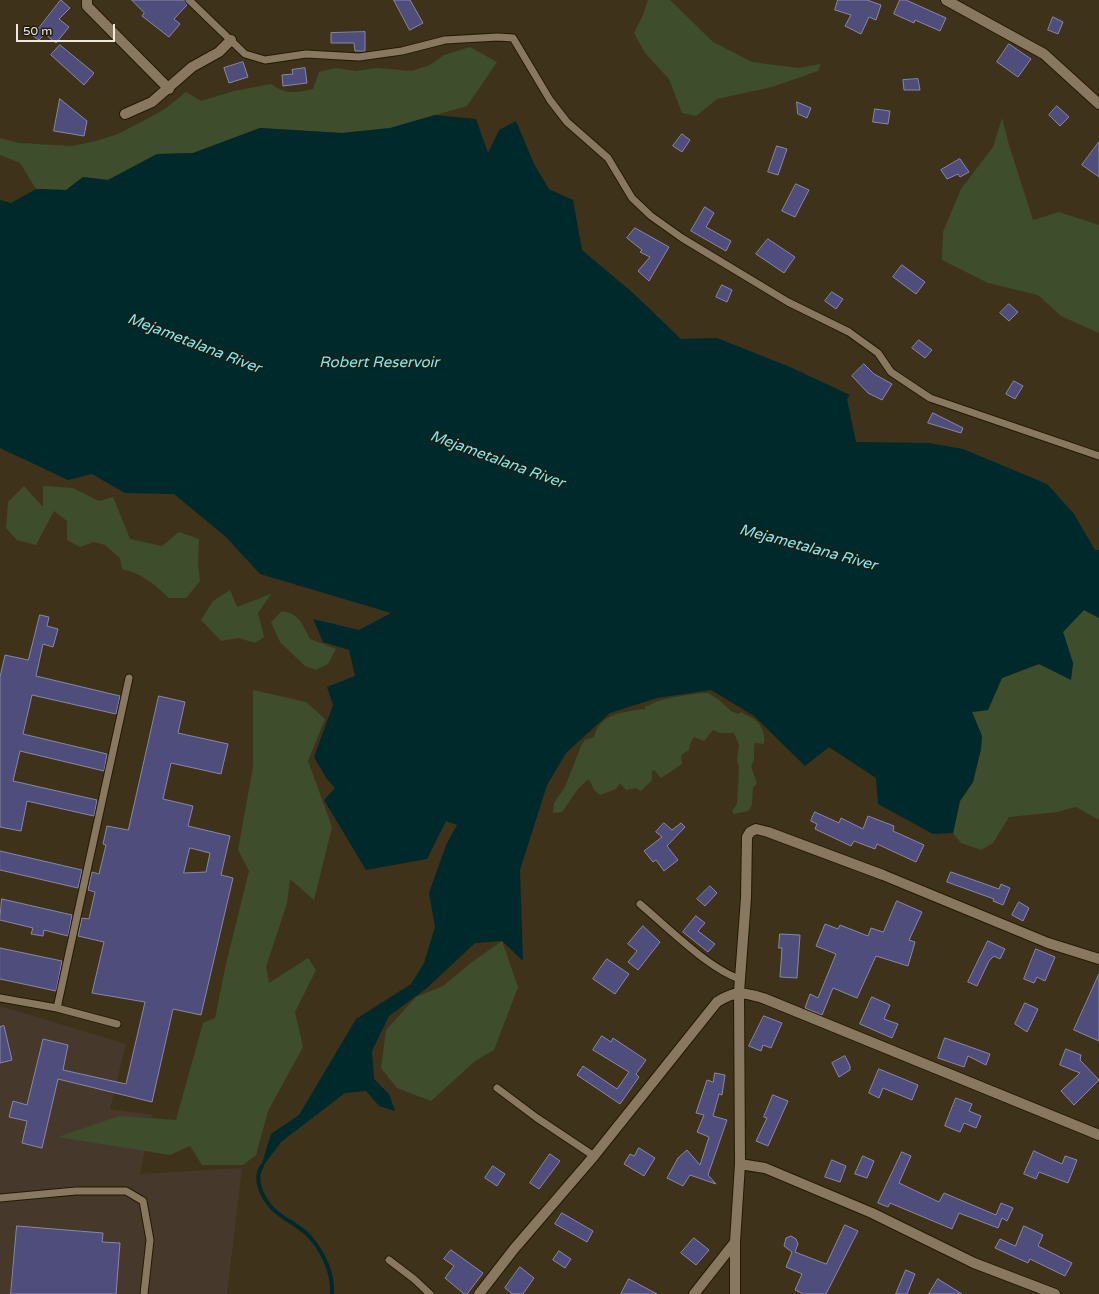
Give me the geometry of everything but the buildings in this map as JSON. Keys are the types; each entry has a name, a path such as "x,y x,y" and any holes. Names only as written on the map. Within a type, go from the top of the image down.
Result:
{"street":[{"path":"87,0 87,6 169,89"},
{"path":"946,0 1044,54 1099,104"},
{"path":"125,114 152,102 169,89 192,67 219,52 231,40"},
{"path":"735,1294 735,1242 740,1164 739,992 746,898 747,838 750,832 756,830 768,832 883,875 1048,943 1099,959"},
{"path":"479,1294 514,1249 594,1156 717,1002 728,995 739,992 770,1001 1099,1135"},
{"path":"740,1164 766,1168 872,1214 974,1263 1055,1294"},
{"path":"694,1294 735,1242"}],"lane":[{"path":"189,0 245,54 265,60 306,54 359,57 402,51 445,40 498,37 513,38 550,100 567,122 608,158 632,198 651,216 682,238 788,302 849,332 878,353 891,372 930,398 1099,456"},
{"path":"57,1008 129,678"},
{"path":"640,904 722,971 740,979"},
{"path":"0,998 57,1008 117,1024"},
{"path":"497,1088 537,1118 594,1156"},
{"path":"0,1198 76,1191 126,1191 143,1201 150,1240 144,1294"},
{"path":"390,1260 430,1294"}],"shaded area":[{"path":"0,1006 126,1044 110,1109 152,1115 140,1174 242,1168 227,1294 0,1294"}],"green space":[{"path":"648,0 670,0 713,42 752,62 798,68 821,64 818,71 772,87 717,99 696,116 682,113 669,79 645,53 634,33 643,15"},
{"path":"470,47 497,62 467,106 390,128 342,133 260,128 193,153 157,154 108,180 83,177 66,190 36,189 20,163 0,155 0,138 19,143 72,146 96,141 118,134 165,109 186,92 201,101 234,91 271,84 281,90 291,92 301,91 313,89 319,72 336,68 356,71 376,68 412,71 430,65 444,55"},
{"path":"1002,118 1033,220 1059,212 1099,225 1099,333 1061,316 1038,295 988,283 942,260 943,232 961,189 993,147"},
{"path":"24,486 43,507 43,486 73,488 99,501 113,497 130,539 162,546 179,532 199,539 198,564 200,581 186,598 169,598 148,580 122,569 120,558 105,545 94,542 80,547 67,540 67,521 54,511 36,545 17,540 6,528 8,502"},
{"path":"230,590 237,607 271,594 258,613 264,637 255,643 239,638 221,641 201,620 213,601"},
{"path":"1084,610 1099,618 1099,820 1076,807 1057,812 1009,817 993,843 981,850 961,843 953,833 960,801 973,782 981,749 982,736 972,712 988,710 1002,678 1039,664 1071,679 1073,663 1063,632"},
{"path":"282,611 288,612 300,620 310,639 336,649 328,664 316,670 305,666 280,642 271,622"},
{"path":"253,690 306,702 325,719 308,761 332,827 314,900 290,879 287,903 266,967 269,983 308,958 316,970 295,1012 303,1047 268,1111 256,1155 243,1165 202,1165 190,1146 170,1155 58,1137 119,1116 176,1120 203,1023 215,1018 226,964 249,871 238,850 253,767"},
{"path":"708,693 719,700 731,711 738,714 742,712 754,719 762,728 764,744 755,743 754,746 754,760 751,766 757,784 753,787 752,805 748,811 734,814 732,811 737,804 739,767 737,760 739,745 734,733 720,733 713,730 704,741 694,737 690,744 689,750 681,755 682,764 661,778 654,770 652,771 652,780 641,791 636,788 626,790 620,783 616,789 600,795 594,790 590,781 587,780 578,789 562,812 553,813 554,803 565,787 581,746 585,740 594,737 600,724 605,720 617,714 642,709 645,710 645,706 649,706 659,701 686,695"},
{"path":"502,941 518,987 494,1050 475,1061 431,1101 397,1088 381,1068 386,1030 416,997 443,986 472,962"}],"water":[{"name":"Robert Reservoir","path":"435,115 476,119 488,153 499,130 516,121 534,164 549,189 573,200 582,250 633,293 681,339 717,338 790,367 850,395 847,399 856,442 929,443 963,449 1047,484 1074,514 1095,550 1099,550 1099,618 1084,610 1063,632 1073,663 1071,680 1039,664 1002,678 988,710 972,712 982,736 981,749 973,782 960,801 953,833 933,834 878,804 876,778 829,747 805,766 754,716 711,690 657,698 610,713 566,753 547,785 520,870 523,961 502,941 475,943 427,988 389,1016 372,1051 374,1079 389,1094 395,1111 379,1106 366,1091 345,1093 281,1142 260,1170 271,1134 299,1115 356,1019 411,984 424,963 435,927 429,893 446,845 457,825 446,821 427,859 366,870 324,800 335,788 326,778 314,757 333,705 327,687 355,676 349,650 323,642 313,619 359,630 391,613 260,574 226,537 174,494 125,493 92,474 68,480 0,448 0,200 11,203 36,189 66,190 83,177 108,180 157,154 193,153 260,128 342,133 390,128"}],"waterway":[{"path":"262,1166 258,1176 260,1188 265,1199 276,1212 307,1233 316,1244 327,1264 331,1279 332,1294"}],"water label":[{"name":"Mejametalana River","path":"194,344"},
{"name":"Mejametalana River","path":"497,460"},
{"name":"Mejametalana River","path":"808,548"}]}
